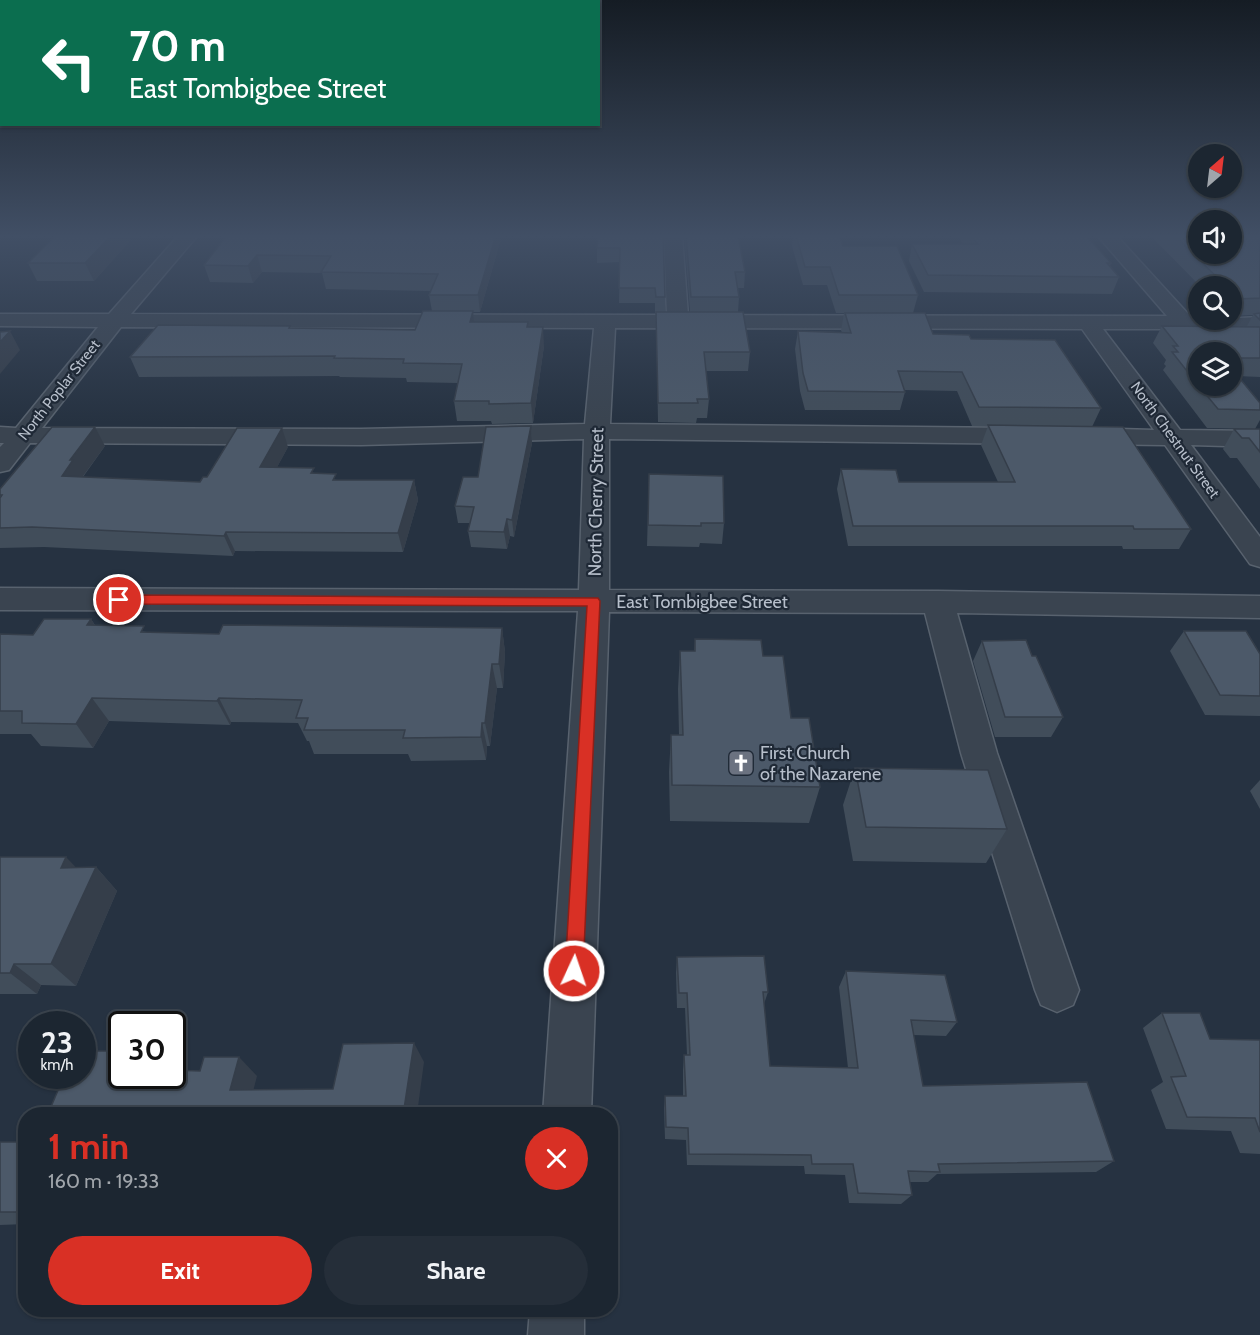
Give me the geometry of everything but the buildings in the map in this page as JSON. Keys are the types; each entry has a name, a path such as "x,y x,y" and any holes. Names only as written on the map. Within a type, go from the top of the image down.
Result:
{"street":[{"name":"North Poplar Street","path":"0,464 12,435 135,297"},
{"path":"677,297 678,321"},
{"path":"1161,297 1184,323"},
{"path":"0,320 1260,323"},
{"name":"North Cherry Street","path":"567,1107 594,601 597,431 605,321"},
{"name":"North Chestnut Street","path":"1088,322 1260,557"},
{"path":"12,435 361,437 597,431 1260,439"},
{"name":"East Tombigbee Street","path":"0,599 938,602 1260,606"},
{"path":"938,602 980,753 1057,990"},
{"path":"556,1335 557,1317"}],"place":[{"name":"First Church of the Nazarene","path":"741,763"}],"route":[{"path":"119,600 594,601 574,971"}]}
